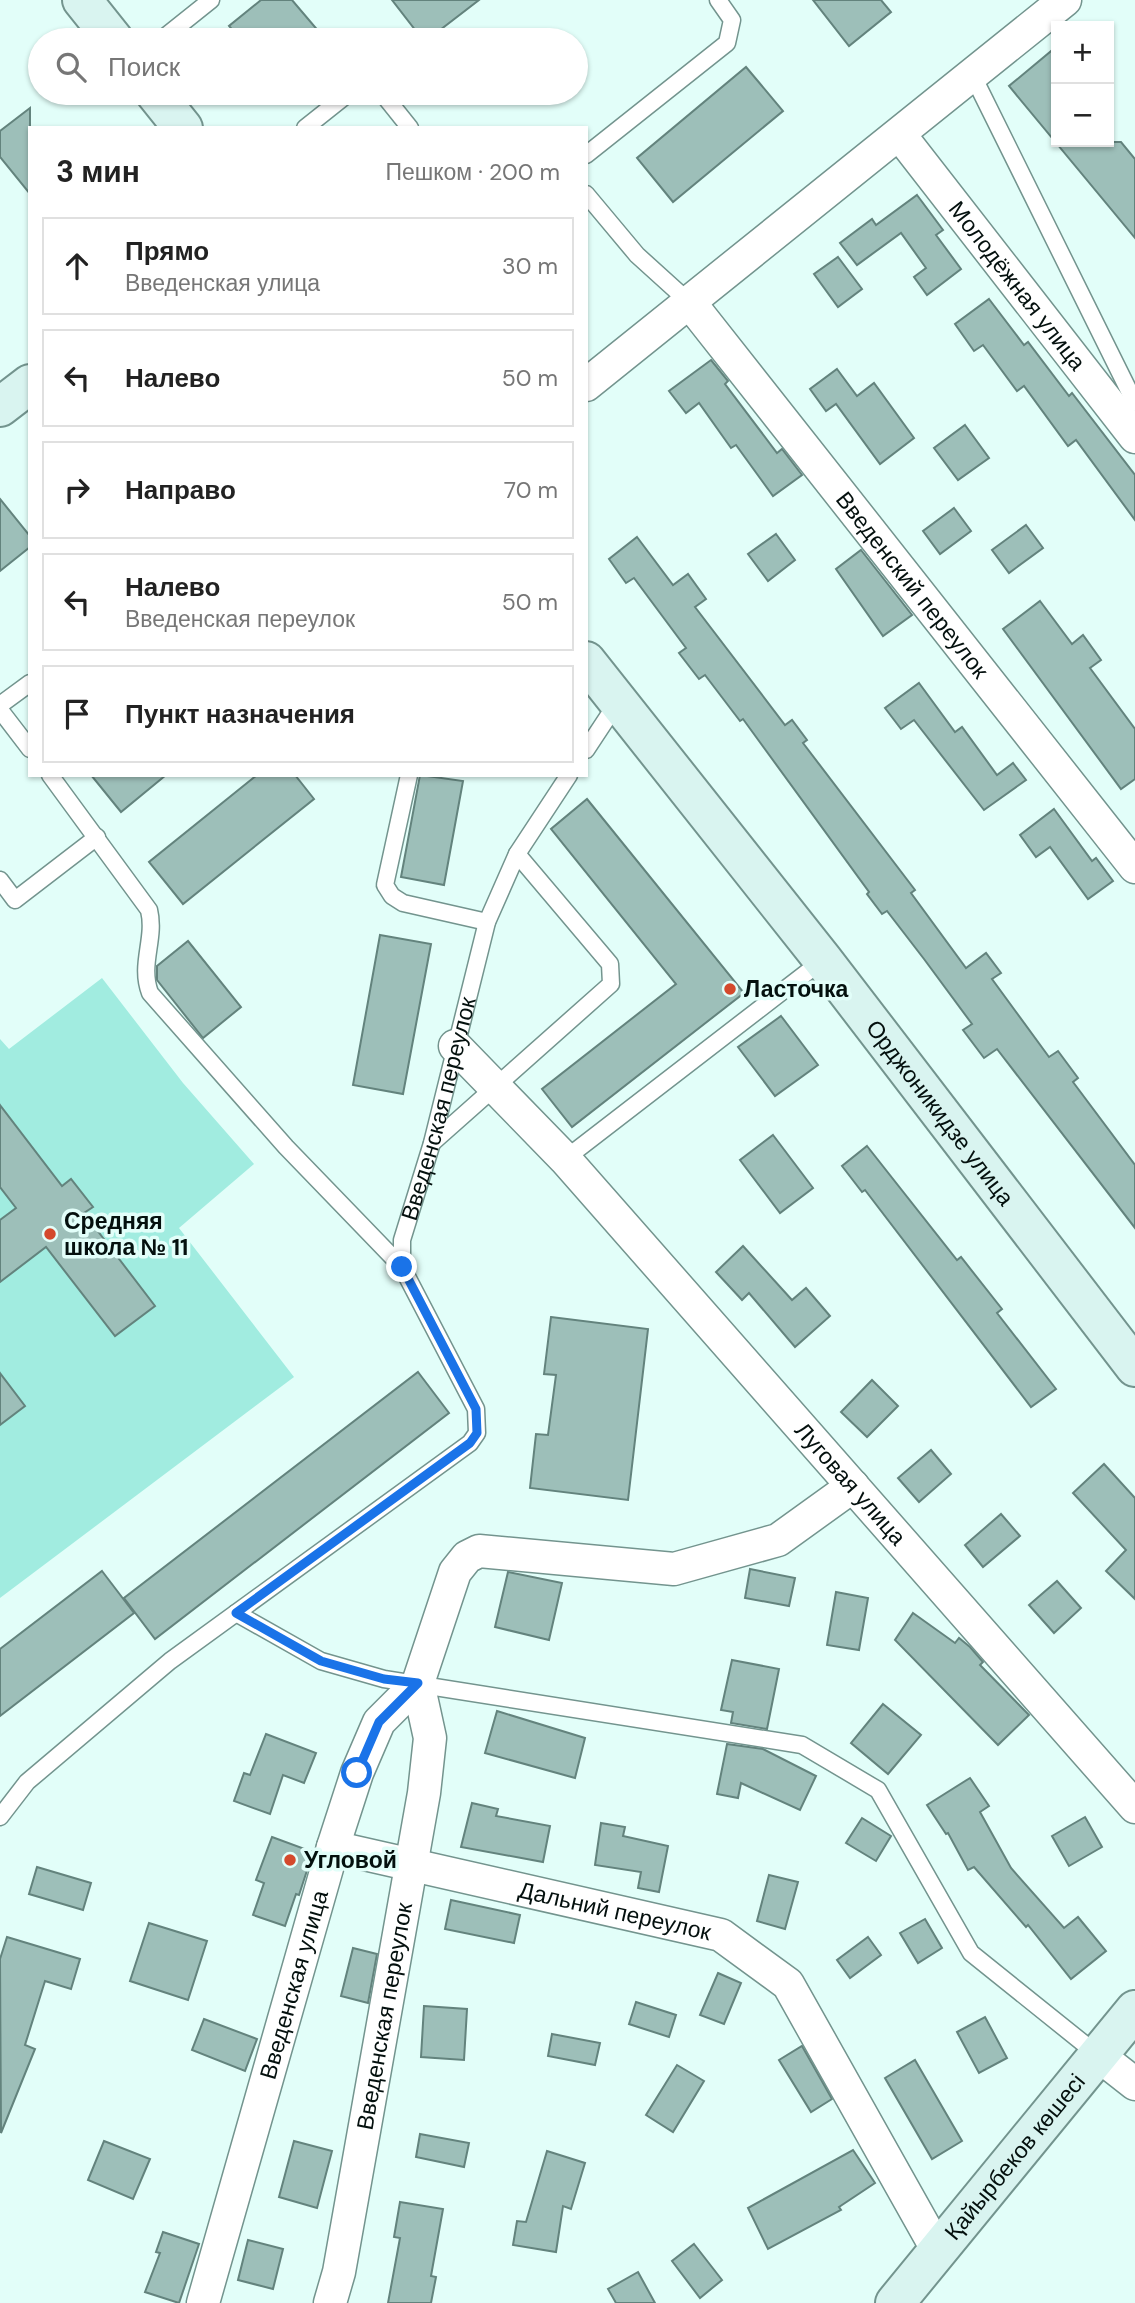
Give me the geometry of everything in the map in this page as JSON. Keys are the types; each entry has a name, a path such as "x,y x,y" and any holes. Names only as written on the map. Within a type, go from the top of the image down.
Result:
{"street":[{"path":"82,0 104,28"},
{"path":"588,383 1065,0"},
{"path":"165,105 181,126"},
{"name":"Молодёжная улица","path":"900,135 1135,437"},
{"name":"Введенский переулок","path":"690,303 1135,867"},
{"path":"0,407 28,386"},
{"name":"Орджоникидзе улица","path":"588,665 823,960 1135,1367"},
{"name":"Луговая улица","path":"455,1046 565,1159 1135,1807"},
{"path":"418,1683 455,1572 467,1557 479,1551 674,1569 778,1541 853,1486"},
{"name":"Введенская улица","path":"203,2303 333,1847 357,1773 379,1722 418,1683"},
{"name":"Введенская переулок","path":"330,2303 339,2272 412,1867 430,1738 418,1683"},
{"name":"Дальний переулок","path":"333,1847 721,1935 788,1984 938,2251"},
{"name":"Қайырбеков көшесі","path":"895,2303 1135,2010"},
{"path":"1098,2055 1135,2084"}],"lane":[{"path":"176,28 211,0"},
{"path":"588,153 726,43 732,20 718,0"},
{"path":"973,76 1135,403"},
{"path":"308,126 334,105"},
{"path":"392,105 408,126"},
{"path":"588,196 637,255 690,303"},
{"path":"28,685 0,708 28,746"},
{"path":"588,747 617,703"},
{"path":"0,1816 27,1782 170,1661 470,1443 477,1433 476,1409 402,1267 286,1147 150,993 145,979 152,924 149,910 52,777"},
{"path":"409,777 385,885 391,896 403,903 486,922"},
{"name":"Введенская переулок","path":"402,1267 402,1240 432,1143 486,922 517,855 568,777"},
{"path":"0,880 15,900 97,837"},
{"path":"432,1143 611,984 610,964 517,855"},
{"path":"565,1159 823,960"},
{"path":"236,1613 321,1661 384,1679 802,1745 878,1790 971,1953 1098,2055"}],"green space":[{"path":"102,978 183,1083 254,1164 179,1228 294,1377 0,1598 0,1039 9,1049"}],"building":[{"path":"261,0 292,0 316,28 231,28 229,26"},
{"path":"392,0 479,0 443,28 414,28"},
{"path":"813,0 881,0 891,12 849,46"},
{"path":"1051,51 1051,137 1009,86"},
{"path":"746,67 783,111 673,202 637,158"},
{"path":"30,108 28,192 0,157 0,131"},
{"path":"1114,142 1121,142 1135,159 1135,238 1060,147 1114,147"},
{"path":"917,195 943,230 936,235 961,269 927,295 914,277 926,268 901,233 857,265 840,243 872,219 876,225"},
{"path":"838,257 862,289 838,307 814,274"},
{"path":"989,299 1024,345 1028,342 1069,396 1072,393 1135,475 1135,520 1076,440 1068,446 1024,386 1017,391 983,345 974,351 955,324"},
{"path":"711,360 728,381 725,384 777,453 782,449 802,475 773,496 736,445 731,448 699,403 686,413 669,391"},
{"path":"837,369 857,396 874,383 914,438 880,464 836,404 826,411 810,389"},
{"path":"965,425 989,458 958,480 934,448"},
{"path":"0,499 28,534 28,549 0,571"},
{"path":"954,508 971,531 940,554 923,531"},
{"path":"1026,525 1043,548 1009,573 992,550"},
{"path":"776,534 795,560 768,581 748,554"},
{"path":"637,537 673,585 688,574 706,599 695,607 785,725 792,720 807,740 803,743 915,890 911,893 966,968 986,953 1001,973 992,979 1049,1057 1058,1051 1078,1078 1073,1082 1135,1165 1135,1228 997,1049 984,1058 963,1030 972,1024 924,959 887,911 882,914 867,894 869,892 743,719 740,721 705,675 699,679 679,653 686,648 634,578 626,583 609,559"},
{"path":"861,550 912,615 883,636 836,569"},
{"path":"1040,601 1072,644 1083,635 1101,660 1090,668 1135,729 1135,779 1121,789 1003,629"},
{"path":"919,683 955,732 962,727 997,775 1013,763 1026,780 984,810 914,720 901,729 885,708"},
{"path":"93,777 164,777 121,812"},
{"path":"255,777 297,777 314,799 183,904 149,862"},
{"path":"420,777 463,781 444,885 401,877"},
{"path":"587,799 744,993 572,1127 542,1089 676,984 551,829"},
{"path":"1054,809 1092,861 1096,858 1113,881 1088,899 1050,847 1036,857 1020,835"},
{"path":"380,935 431,944 403,1094 353,1085"},
{"path":"188,941 241,1007 203,1038 157,980 157,966"},
{"path":"781,1016 818,1065 775,1096 738,1047"},
{"name":"Средняя школа № 11","path":"0,1105 62,1186 71,1179 93,1207 84,1213 155,1306 115,1336 46,1247 0,1282 0,1220 16,1208 0,1187"},
{"path":"773,1135 813,1188 780,1213 740,1160"},
{"path":"867,1146 957,1260 961,1257 1002,1309 997,1313 1056,1389 1031,1407 865,1190 862,1192 842,1166"},
{"path":"743,1246 792,1300 806,1288 830,1316 795,1347 749,1293 742,1300 716,1272"},
{"path":"551,1317 648,1329 628,1500 530,1488 536,1434 548,1435 556,1375 544,1374"},
{"path":"418,1372 449,1413 155,1639 124,1598"},
{"path":"0,1373 25,1406 0,1425"},
{"path":"872,1380 898,1406 867,1437 841,1412"},
{"path":"931,1450 951,1474 919,1502 898,1478"},
{"path":"1104,1464 1135,1498 1135,1599 1106,1571 1126,1550 1073,1493"},
{"path":"1001,1514 1020,1536 983,1567 965,1545"},
{"path":"750,1569 795,1578 789,1606 745,1598"},
{"path":"102,1571 134,1613 0,1716 0,1649"},
{"path":"508,1572 562,1583 549,1640 495,1627"},
{"path":"1057,1581 1081,1608 1054,1633 1029,1605"},
{"path":"836,1592 868,1598 859,1650 827,1645"},
{"path":"913,1613 955,1643 959,1638 970,1647 983,1662 980,1665 1029,1715 998,1745 895,1640"},
{"path":"732,1660 779,1669 767,1729 731,1723 733,1712 721,1710"},
{"path":"883,1704 921,1735 888,1774 851,1743"},
{"path":"497,1711 585,1738 575,1778 485,1753"},
{"path":"266,1734 316,1753 304,1783 283,1775 270,1814 234,1801 244,1773 250,1775"},
{"path":"727,1744 763,1749 816,1776 800,1810 741,1783 738,1798 717,1794"},
{"path":"970,1778 989,1806 980,1812 1011,1868 1064,1928 1078,1917 1106,1951 1071,1979 1028,1925 1026,1927 974,1867 968,1870 948,1833 946,1834 927,1805"},
{"path":"472,1803 498,1809 496,1816 550,1826 543,1862 461,1847"},
{"path":"1085,1817 1102,1847 1069,1866 1052,1836"},
{"path":"862,1818 891,1836 876,1861 846,1843"},
{"path":"601,1823 625,1827 623,1836 668,1846 659,1892 638,1888 641,1872 595,1865"},
{"path":"272,1837 313,1852 299,1895 296,1894 285,1926 253,1915 264,1883 256,1880"},
{"path":"37,1867 91,1883 83,1910 29,1894"},
{"path":"769,1875 798,1882 785,1929 757,1921"},
{"path":"451,1900 520,1915 514,1943 445,1929"},
{"path":"925,1919 942,1948 918,1963 900,1933"},
{"path":"149,1923 207,1941 188,2000 130,1981"},
{"path":"7,1937 80,1959 71,1989 45,1981 25,2045 35,2049 1,2133 0,1959"},
{"path":"868,1937 881,1955 850,1978 837,1960"},
{"path":"353,1948 377,1954 368,2003 341,1996"},
{"path":"718,1973 741,1983 724,2024 700,2015"},
{"path":"636,2002 676,2015 669,2037 629,2024"},
{"path":"424,2006 467,2009 464,2060 421,2057"},
{"path":"985,2017 1007,2058 979,2073 957,2032"},
{"path":"204,2019 257,2039 245,2071 192,2050"},
{"path":"552,2034 600,2043 595,2065 548,2056"},
{"path":"802,2046 832,2099 811,2112 779,2060"},
{"path":"915,2060 962,2141 932,2159 885,2078"},
{"path":"677,2065 704,2081 673,2132 646,2115"},
{"path":"420,2134 469,2143 464,2167 416,2157"},
{"path":"104,2141 150,2159 133,2199 88,2180"},
{"path":"294,2141 332,2151 317,2208 279,2197"},
{"path":"853,2150 875,2183 839,2207 841,2210 768,2249 748,2208"},
{"path":"547,2151 585,2163 571,2209 563,2206 556,2252 513,2245 517,2221 526,2222"},
{"path":"400,2202 443,2209 431,2276 436,2277 431,2303 388,2303 400,2238 394,2237"},
{"path":"163,2232 199,2244 179,2303 145,2292 160,2253 156,2252"},
{"path":"248,2240 283,2249 273,2289 238,2280"},
{"path":"694,2244 722,2280 700,2298 672,2261"},
{"path":"638,2272 655,2303 616,2303 608,2289"}],"place":[{"name":"Ласточка","path":"730,989"},
{"name":"Средняя школа № 11","path":"50,1234"},
{"name":"Угловой","path":"290,1860"}],"route":[{"path":"357,1773 379,1722 418,1683 384,1679 321,1661 236,1613 470,1443 477,1433 476,1409 402,1267"}]}
